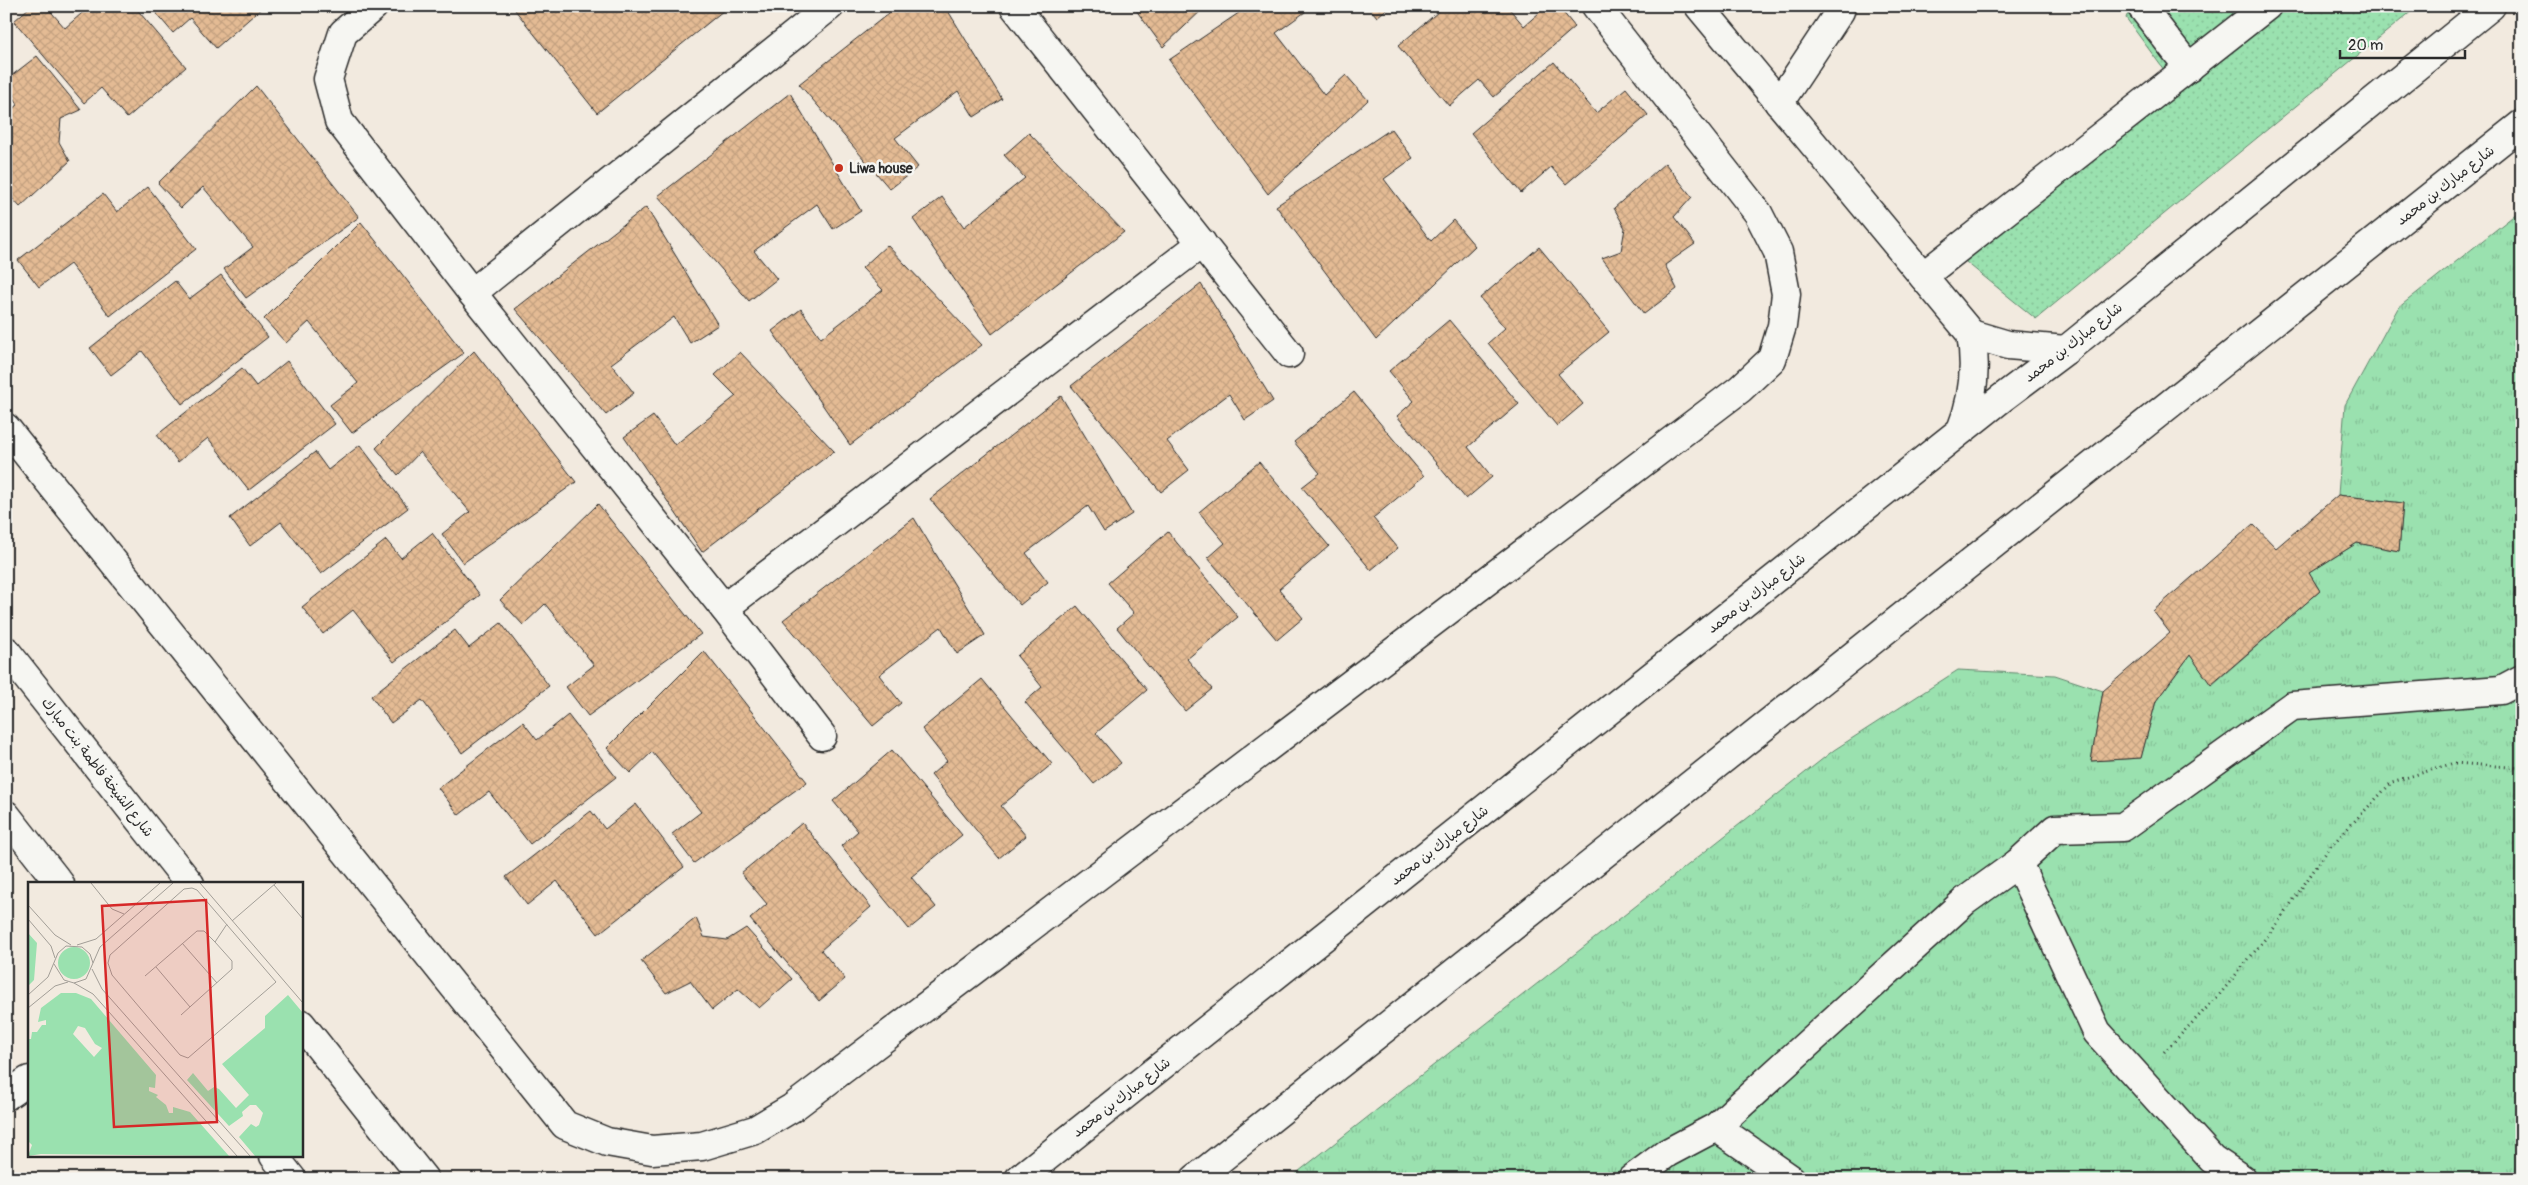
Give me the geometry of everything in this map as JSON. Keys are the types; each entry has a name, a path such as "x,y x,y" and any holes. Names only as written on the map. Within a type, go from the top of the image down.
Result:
{"street":[{"path":"374,6 343,33 328,79 339,121 472,293 724,608 822,736"},
{"path":"472,293 830,6"},
{"path":"1014,6 1289,354"},
{"path":"6,428 565,1125 607,1142 652,1150 702,1146 755,1130 792,1108 1740,389 1772,359 1782,326 1786,294 1778,252 1758,214 1596,6"},
{"path":"1699,6 1971,334 1974,354 1973,392 1961,430"},
{"path":"1779,103 1840,11 1841,6"},
{"path":"2141,6 2189,68"},
{"path":"1923,276 2267,6"},
{"name":"شارع مبارك بن محمد","path":"1019,1179 1961,430 2066,350 2491,6"},
{"name":"شارع مبارك بن محمد","path":"1195,1179 2522,124"},
{"path":"724,608 1202,243"},
{"path":"1971,334 2008,345 2066,350"},
{"name":"شارع الشيخة فاطمة بنت مبارك","path":"6,651 188,882"},
{"path":"1632,1179 1667,1153 1716,1127 1965,901 2018,863 2055,829 2123,827 2292,706 2501,690 2522,679"},
{"path":"6,815 58,882"},
{"path":"2018,863 2097,1032 2212,1159 2242,1179"},
{"path":"302,1025 424,1179"},
{"path":"6,1096 28,1081"},
{"path":"1716,1127 1791,1179"},
{"path":"276,1158 292,1179"}],"path":[{"path":"2139,1077 2220,994 2274,928 2330,847 2392,782 2454,763 2522,768"}],"green space":[{"path":"2131,6 2418,6 2036,319 1955,253 2175,85 2126,18"},
{"path":"2522,209 2522,1179 1289,1179 1834,750 1958,670 2055,675 2103,691 2091,761 2141,758 2156,701 2190,655 2212,685 2320,591 2309,573 2357,543 2399,551 2403,503 2338,495 2345,405 2398,308"}],"building":[{"path":"31,6 46,6 65,28 90,6 134,6 186,67 127,118 101,88 84,103 14,21"},
{"path":"150,6 264,6 216,48 190,18 173,33"},
{"path":"520,6 729,6 597,113 515,10"},
{"path":"898,6 945,6 1002,99 974,117 958,91 895,138 918,167 890,189 799,84"},
{"path":"1133,6 1206,6 1163,47"},
{"path":"1249,6 1301,6 1305,12 1276,33 1324,95 1346,75 1368,100 1268,194 1169,60"},
{"path":"1368,6 1390,6 1377,17"},
{"path":"1445,6 1507,6 1524,26 1547,6 1558,6 1575,27 1494,97 1479,80 1449,106 1398,46"},
{"path":"37,56 81,110 61,119 59,142 70,161 20,207 6,191 6,157 10,153 6,148 6,114 18,105 6,80"},
{"path":"1554,62 1596,113 1626,88 1648,115 1566,184 1551,167 1521,193 1471,133"},
{"path":"256,86 359,217 246,298 224,269 253,247 203,187 181,208 158,183"},
{"path":"790,93 861,211 833,229 817,204 754,251 777,279 749,301 658,196"},
{"path":"1391,129 1413,158 1384,179 1431,241 1453,220 1475,246 1376,340 1276,206"},
{"path":"1029,133 1124,232 992,334 913,219 942,197 964,227 1025,178 1004,155"},
{"path":"1665,163 1692,197 1674,217 1695,244 1665,265 1677,289 1644,314 1602,258 1621,251 1625,228 1614,208"},
{"path":"148,187 196,249 110,316 70,264 39,287 18,260 103,194 117,212"},
{"path":"646,207 718,325 690,343 674,317 611,364 634,393 606,415 515,309"},
{"path":"361,222 464,353 352,433 330,405 358,383 309,322 286,343 264,319"},
{"path":"887,245 982,345 850,445 772,331 801,309 821,338 883,290 862,268"},
{"path":"1539,247 1609,332 1558,374 1583,404 1557,426 1488,343 1505,328 1480,298"},
{"path":"221,275 268,337 182,404 142,351 111,375 90,348 175,281 189,299"},
{"path":"1201,284 1273,401 1245,420 1229,394 1167,441 1189,470 1161,492 1071,386"},
{"path":"1449,320 1519,404 1468,447 1492,477 1466,499 1397,416 1414,401 1389,371"},
{"path":"474,351 576,482 463,563 442,534 470,512 420,452 398,475 376,448"},
{"path":"740,352 834,451 702,552 624,437 653,416 675,445 736,396 715,375"},
{"path":"287,361 335,424 249,490 208,438 178,462 157,435 242,368 256,386"},
{"path":"1354,392 1424,476 1373,518 1398,548 1371,570 1302,487 1320,473 1294,442"},
{"path":"1061,396 1132,514 1104,532 1088,506 1026,553 1048,582 1020,605 930,499"},
{"path":"360,445 408,508 321,574 281,522 250,546 230,518 315,452 328,470"},
{"path":"1259,462 1329,546 1279,589 1303,618 1277,640 1208,558 1225,543 1199,512"},
{"path":"2338,495 2403,503 2399,551 2357,543 2309,573 2320,591 2211,685 2190,655 2156,701 2141,758 2091,761 2103,691 2170,633 2153,611 2253,524 2276,548"},
{"path":"598,504 701,634 588,716 566,687 594,665 545,604 523,625 500,600"},
{"path":"914,518 985,635 957,654 941,627 879,675 901,703 873,726 783,620"},
{"path":"1168,532 1238,617 1187,659 1212,689 1185,711 1117,628 1134,613 1108,583"},
{"path":"432,533 480,595 394,662 353,610 323,634 302,607 386,540 401,558"},
{"path":"1077,606 1147,690 1096,733 1121,763 1094,784 1025,702 1042,687 1017,656"},
{"path":"501,623 549,686 462,753 422,700 391,723 371,696 455,630 469,648"},
{"path":"704,651 807,782 694,863 672,834 701,812 652,752 630,773 607,748"},
{"path":"982,679 1052,764 1001,806 1026,836 999,858 931,775 947,761 922,729"},
{"path":"568,715 616,777 530,844 489,792 459,815 438,788 523,722 537,740"},
{"path":"892,750 962,835 911,877 936,907 909,929 841,846 858,831 833,801"},
{"path":"636,804 684,867 598,934 557,881 527,905 506,877 591,811 605,829"},
{"path":"802,823 871,907 821,950 845,979 819,1001 750,919 767,904 741,873"},
{"path":"696,918 704,937 727,940 746,928 792,979 759,1008 738,989 712,1010 690,981 666,993 641,961"}],"place":[{"name":"Liwa house","path":"839,168"}]}
